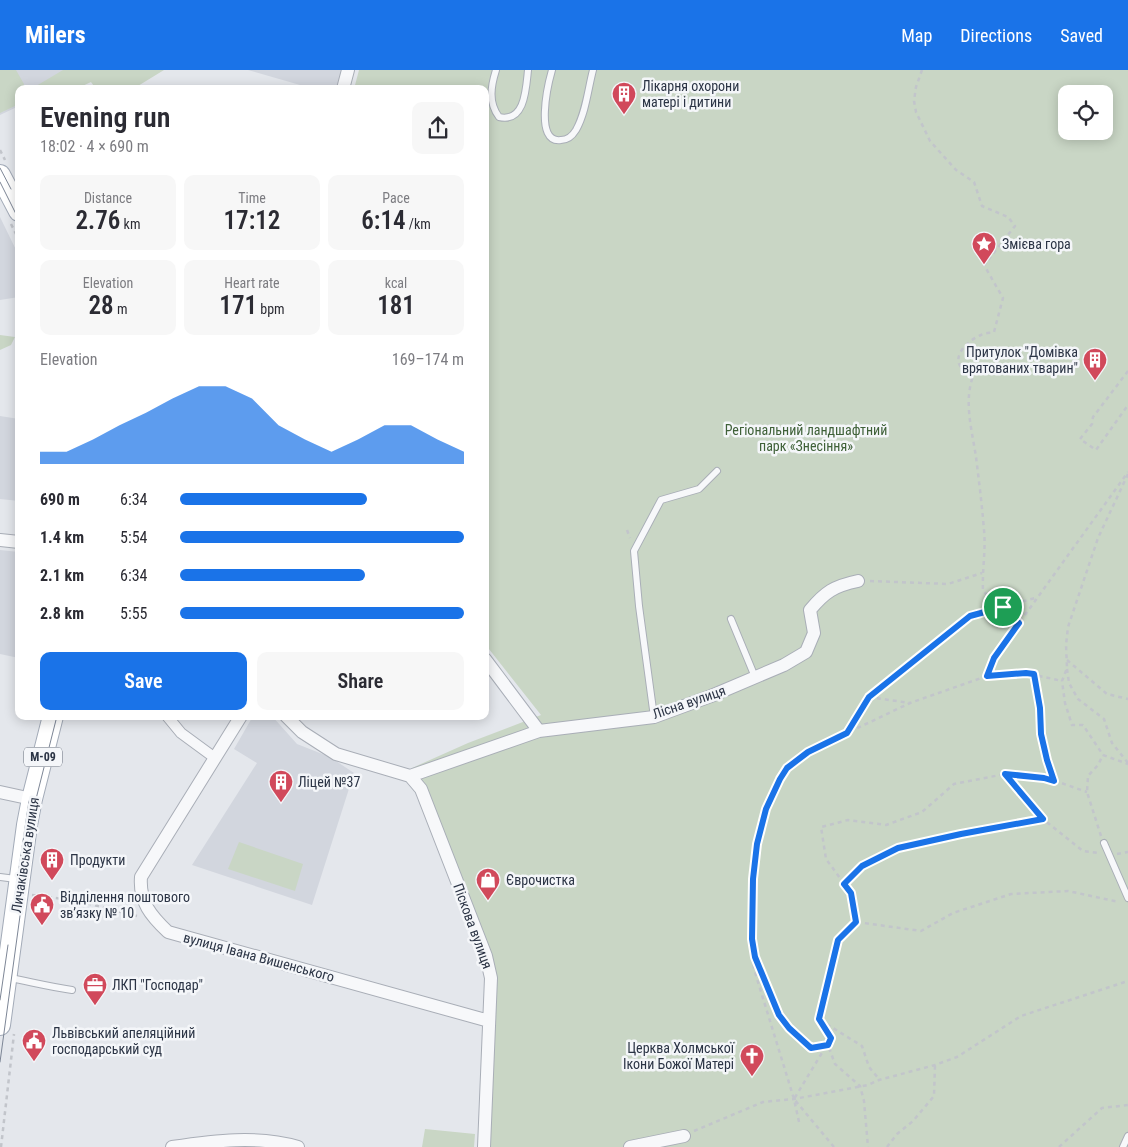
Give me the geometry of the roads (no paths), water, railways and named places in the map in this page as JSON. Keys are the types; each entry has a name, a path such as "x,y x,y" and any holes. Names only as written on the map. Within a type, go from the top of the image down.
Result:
{"main road":[{"path":"0,175 15,204"},
{"name":"Личаківська вулиця","path":"7,1028 6,978 17,884 32,799 53,720"}],"street":[{"path":"344,85 348,70"},
{"path":"0,540 15,542"},
{"name":"Лісна вулиця","path":"410,776 539,731 654,716 712,696 784,665 806,652 814,632 810,610 822,596 836,586 858,581"},
{"path":"489,664 539,731"},
{"path":"170,720 181,733 215,758"},
{"name":"вулиця Івана Вишенського","path":"239,720 142,877 140,890 143,901 155,920 168,932 489,1021"},
{"path":"290,720 302,732 336,754 410,776"},
{"name":"Піскова вулиця","path":"410,776 421,789 486,956 491,978 484,1147"},
{"path":"0,792 32,799"},
{"path":"630,1147 684,1136"},
{"path":"172,1147 231,1140 257,1140 278,1142 298,1147"}],"lane":[{"path":"496,70 491,87 492,103 494,110 499,116 507,118 514,116 519,110 526,89 528,70"},
{"path":"552,70 547,91 545,116 547,133 551,139 557,141 565,140 576,130 582,117 593,70"},
{"path":"654,716 638,606 634,551 661,500 700,489 717,471"},
{"path":"730,619 755,677"},
{"path":"1104,843 1128,898"},
{"path":"6,978 32,981 38,985 72,990"},
{"path":"1123,1147 1128,1136"}],"tram line":[{"path":"0,168 11,189"},
{"path":"0,182 15,212"},
{"path":"0,1062 36,799 56,720"},
{"path":"15,895 29,801"},
{"path":"0,1000 8,945"}],"place":[{"name":"Лікарня охорони матері і дитини","path":"624,115"},
{"name":"Змієва гора","path":"984,265"},
{"name":"Притулок \"Домівка врятованих тварин\"","path":"1095,381"},
{"name":"Ліцей №37","path":"281,803"},
{"name":"Продукти","path":"52,881"},
{"name":"Єврочистка","path":"488,901"},
{"name":"Відділення поштового зв’язку № 10","path":"42,926"},
{"name":"ЛКП \"Господар\"","path":"95,1006"},
{"name":"Львівський апеляційний господарський суд","path":"34,1062"},
{"name":"Церква Холмської Ікони Божої Матері","path":"752,1077"}],"park label":[{"name":"Регіональний ландшафтний парк «Знесіння»","path":"806,438"}]}
